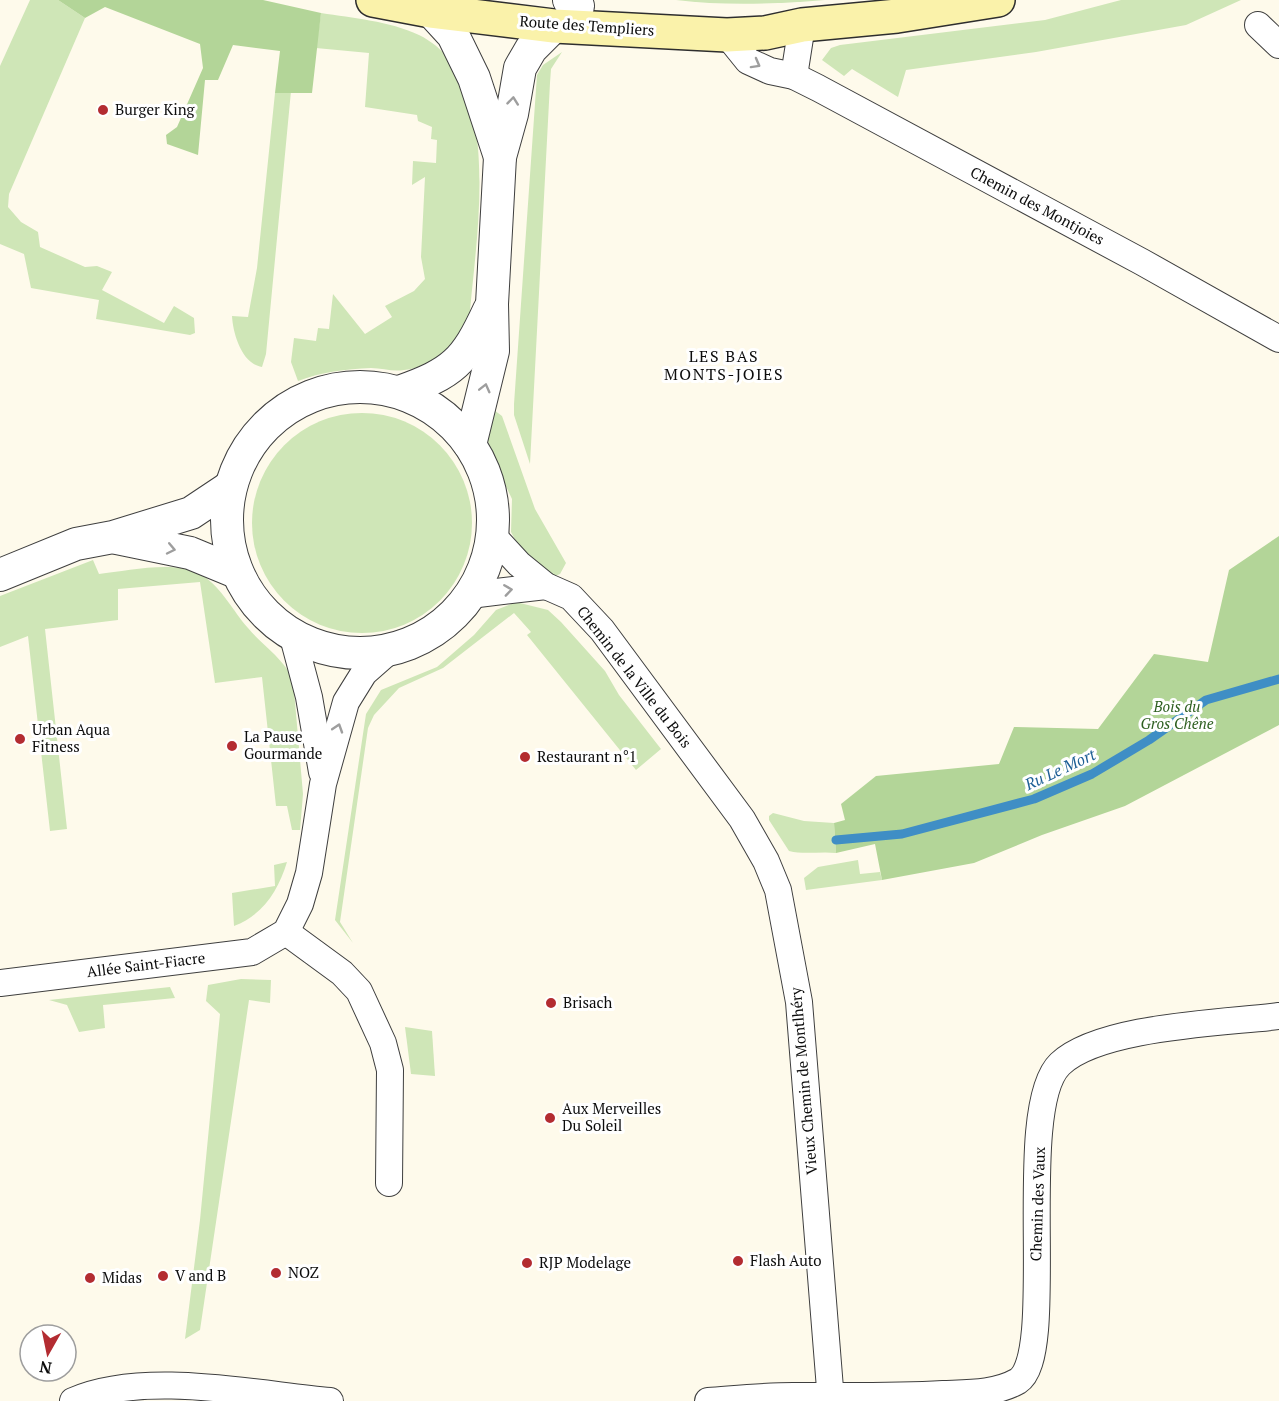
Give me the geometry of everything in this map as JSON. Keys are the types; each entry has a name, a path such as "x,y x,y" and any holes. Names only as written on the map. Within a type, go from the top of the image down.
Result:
{"main road":[{"name":"Route des Templiers","path":"373,0 431,11 497,7 802,25"},
{"name":"Route des Templiers","path":"567,11 728,35 765,33 802,25 897,16 998,0"}],"street":[{"path":"431,11 453,35 474,78 500,158"},
{"path":"470,445 493,351 492,304 500,158 512,114 520,68 531,49 567,11"},
{"path":"794,76 802,25"},
{"path":"1258,25 1279,45"},
{"name":"Chemin des Montjoies","path":"728,35 748,61 770,71 794,76 1142,262 1279,339"},
{"path":"399,392 430,381 456,366 474,344 492,304"},
{"path":"358,386 399,392 426,405 450,422 470,445 485,473 490,494 493,536 485,567 470,596 448,621 420,639 389,651 356,654 324,649 293,637 259,609 236,572 225,530 230,487 245,451 270,421 292,405 317,394 358,386"},
{"path":"0,576 76,544 113,537 191,513 230,487"},
{"name":"Chemin de la Ville du Bois","path":"493,536 519,564 546,586 571,597 602,630 712,780"},
{"path":"113,537 190,553 236,572"},
{"path":"470,596 546,586"},
{"path":"293,637 309,697 324,784"},
{"path":"389,651 364,673 346,702 324,784 309,873 300,904 286,933 342,972 359,991 383,1043 390,1070 389,1183"},
{"name":"Vieux Chemin de Montlhéry","path":"712,780 742,819 766,861 778,890 789,944 799,1002 831,1399"},
{"name":"Allée Saint-Fiacre","path":"0,983 252,952 286,933"},
{"name":"Chemin des Vaux","path":"708,1401 792,1396 831,1399 890,1398 993,1391 1020,1380 1030,1362 1034,1327 1040,1122 1048,1086 1060,1064 1086,1048 1132,1033 1279,1016"},
{"path":"73,1401 91,1393 159,1384 330,1401"}],"green space":[{"path":"30,0 58,0 85,18 9,194 8,207 21,222 38,232 40,247 85,267 97,266 112,272 102,290 164,323 174,306 194,318 195,333 190,335 96,319 99,300 31,288 24,254 0,244 0,66"},
{"path":"58,0 263,0 321,13 312,93 275,93 280,51 233,45 218,80 205,80 198,155 167,144 166,135 177,127 203,68 200,44 105,7 85,18"},
{"path":"676,0 825,0 750,4"},
{"path":"1121,0 1241,0 1186,25 1036,52 906,70 898,97 852,69 844,76 822,60 831,48 840,45 1045,20"},
{"path":"321,13 396,26 419,35 446,56 464,85 475,121 479,160 477,242 470,312 453,342 436,358 416,368 404,370 352,369 325,373 298,381 291,362 294,338 316,341 318,328 329,329 333,294 365,334 392,317 385,306 414,291 425,279 421,257 425,177 412,185 413,161 436,163 437,140 431,139 432,127 418,121 417,115 365,107 369,53 316,48"},
{"path":"562,52 551,69 530,464 514,415 514,404 537,75 543,65"},
{"path":"291,91 266,354 262,367 255,365 244,354 234,331 232,316 248,317 257,268 275,93"},
{"path":"490,407 502,416 535,509 566,563 560,574 553,577 520,549 511,532 512,499 492,457 486,433"},
{"path":"362,413 383,415 404,421 440,445 464,481 470,502 472,523 470,544 464,565 440,601 404,625 383,631 362,633 341,631 320,625 284,601 260,565 254,544 252,523 254,502 260,481 284,445 320,421 341,415"},
{"name":"Bois du Gros Chêne","path":"1279,536 1279,725 1125,806 1042,835 974,863 882,880 875,844 836,853 834,823 845,820 841,804 876,776 999,764 1014,727 1098,729 1154,654 1208,662 1229,570"},
{"path":"93,560 99,574 167,567 193,571 203,576 216,587 248,628 289,671 293,679 303,794 300,830 292,830 287,806 276,806 262,677 215,683 200,582 118,589 118,620 45,629 67,829 50,831 28,636 0,647 0,596"},
{"path":"516,602 548,610 561,622 605,671 619,695 661,749 636,770 527,635 531,632 514,613 443,668 399,688 374,715 368,728 340,922 353,943 335,920 366,714 381,690 437,667 474,635 496,610"},
{"path":"773,813 804,821 834,823 836,853 789,851 769,820 769,816"},
{"path":"858,860 860,874 880,872 882,880 806,890 804,878 818,867"},
{"path":"287,862 279,883 268,901 253,915 234,926 232,893 275,886 274,865"},
{"path":"241,979 271,980 270,1003 249,1000 200,1330 185,1339 200,1220 220,1014 206,1001 208,985"},
{"path":"170,987 175,998 103,1005 105,1028 79,1032 67,1005 49,1000"},
{"path":"405,1027 432,1031 435,1076 411,1074"}],"waterway":[{"name":"Ru Le Mort","path":"836,840 902,834 1034,799 1092,774 1149,740 1206,700 1279,679"}],"place":[{"name":"Burger King","path":"103,110"},
{"name":"Urban Aqua Fitness","path":"20,739"},
{"name":"La Pause Gourmande","path":"232,746"},
{"name":"Restaurant n°1","path":"525,757"},
{"name":"Brisach","path":"551,1003"},
{"name":"Aux Merveilles Du Soleil","path":"550,1118"},
{"name":"Flash Auto","path":"738,1261"},
{"name":"RJP Modelage","path":"527,1263"},
{"name":"NOZ","path":"276,1273"},
{"name":"V and B","path":"163,1276"},
{"name":"Midas","path":"90,1278"}],"district":[{"name":"LES BAS MONTS-JOIES","path":"724,365"}]}
